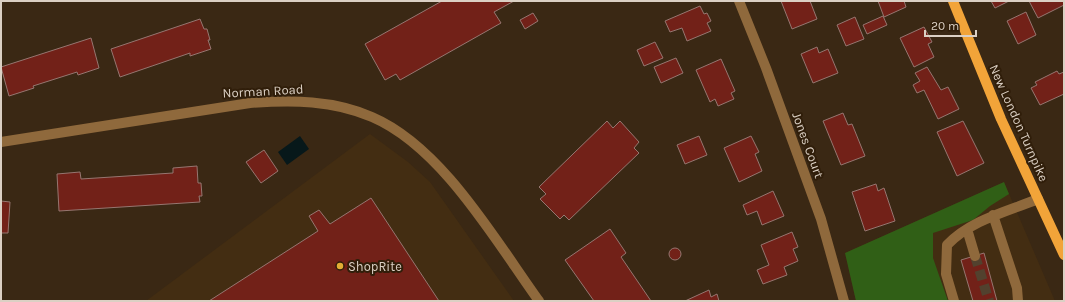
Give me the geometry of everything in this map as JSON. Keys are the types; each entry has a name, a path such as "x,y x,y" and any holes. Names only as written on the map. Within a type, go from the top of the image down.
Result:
{"main road":[{"name":"New London Turnpike","path":"953,1 1001,119 1064,255"}],"street":[{"name":"Jones Court","path":"739,1 766,68 822,218 844,301"},
{"name":"Norman Road","path":"1,142 250,102 284,100 314,102 359,112 382,121 403,135 446,173 539,301"},
{"path":"954,301 946,274 947,245 957,234 993,215 1038,199"},
{"path":"993,215 1017,288 1018,301"},
{"path":"967,229 976,256"}],"shaded area":[{"path":"370,134 408,162 430,182 514,301 146,301"},
{"path":"300,136 309,149 287,165 278,152"},
{"path":"1004,182 1055,301 856,301 845,253"}],"green space":[{"path":"1004,182 1009,194 990,206 973,220 933,233 933,258 948,301 856,301 845,253"}],"building":[{"path":"442,1 514,1 494,12 501,23 400,80 396,74 385,80 365,44"},
{"path":"781,1 810,1 817,19 792,29"},
{"path":"878,1 904,1 906,7 884,17"},
{"path":"991,1 1009,1 995,8"},
{"path":"1029,1 1064,1 1064,5 1038,18"},
{"path":"700,6 704,14 707,13 711,21 707,23 711,31 687,41 682,28 670,32 665,21"},
{"path":"1026,12 1036,35 1018,44 1007,21"},
{"path":"533,13 538,21 525,29 520,20"},
{"path":"883,16 887,25 867,34 863,25"},
{"path":"855,17 864,39 846,46 837,25"},
{"path":"200,19 204,29 207,29 211,49 190,56 190,53 120,77 111,49"},
{"path":"924,27 932,42 928,44 934,57 914,67 900,38"},
{"path":"91,38 99,68 78,75 77,72 33,86 34,88 9,96 1,67"},
{"path":"655,42 663,58 644,66 637,50"},
{"path":"817,47 819,53 828,49 838,73 813,83 801,54"},
{"path":"676,58 683,73 661,83 654,67"},
{"path":"721,59 735,91 731,93 734,99 718,106 715,99 710,102 696,70"},
{"path":"927,67 941,90 948,87 959,109 938,119 924,90 917,93 913,85 920,81 915,73"},
{"path":"1057,71 1059,74 1064,72 1064,94 1040,105 1031,88 1037,85 1035,82"},
{"path":"843,113 848,125 852,124 865,156 841,165 823,121"},
{"path":"607,121 613,128 620,121 639,142 634,148 639,153 569,220 564,215 560,219 540,199 546,194 539,187"},
{"path":"963,121 984,163 957,176 937,132"},
{"path":"699,136 707,155 685,164 677,145"},
{"path":"751,136 759,152 755,154 762,171 739,182 724,148"},
{"path":"264,150 278,171 261,183 246,162"},
{"path":"197,166 198,183 201,183 202,196 199,196 200,202 59,211 57,174 80,172 81,179 173,173 173,168"},
{"path":"876,184 878,191 884,188 895,221 865,231 852,192"},
{"path":"773,191 784,216 762,225 757,211 747,215 743,205"},
{"name":"ShopRite","path":"371,198 439,301 209,301 318,231 309,216 319,210 330,224"},
{"path":"1,201 10,202 8,233 1,233"},
{"path":"610,229 626,253 621,257 651,301 594,301 565,260"},
{"path":"792,232 798,247 793,249 798,261 784,267 787,275 763,284 757,270 769,265 761,245"},
{"path":"677,248 680,249 680,259 673,260 670,259 669,252 670,249"},
{"path":"984,253 997,301 973,301 961,260"},
{"path":"709,290 711,297 717,294 719,301 685,301"}],"tunnel":[{"path":"975,256 989,301"}],"place":[{"name":"ShopRite","path":"340,266"}]}
